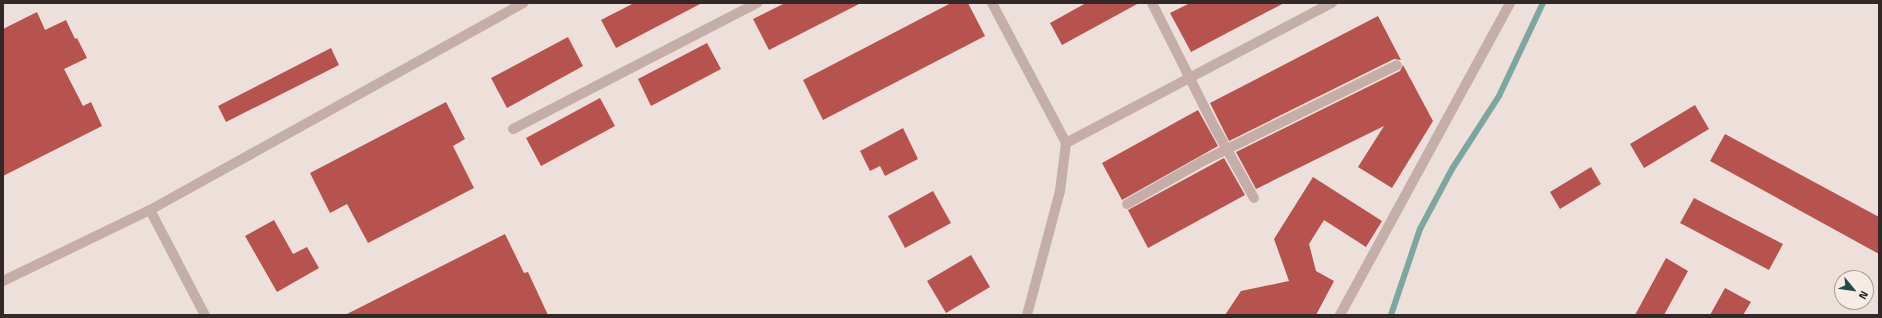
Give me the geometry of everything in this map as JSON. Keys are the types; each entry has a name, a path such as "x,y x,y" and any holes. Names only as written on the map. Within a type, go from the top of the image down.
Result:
{"street":[{"path":"3,281 150,210 524,3"},
{"path":"513,129 757,3"},
{"path":"992,3 1066,143 1060,191 1027,315"},
{"path":"1152,3 1189,77 1254,198"},
{"path":"1066,143 1332,3"},
{"path":"1340,315 1510,3"},
{"path":"1127,204 1203,161 1228,151 1396,65"},
{"path":"150,210 205,315"}],"building":[{"path":"634,3 702,3 616,48 601,20"},
{"path":"785,3 861,3 769,50 753,19"},
{"path":"951,3 968,3 985,36 823,120 803,80"},
{"path":"1086,3 1139,3 1062,45 1050,23"},
{"path":"1190,3 1284,3 1191,52 1170,13"},
{"path":"37,12 45,30 66,20 75,39 77,38 87,58 64,69 83,106 91,102 102,126 3,176 3,29"},
{"path":"1378,16 1401,60 1394,59 1229,141 1210,103"},
{"path":"568,37 583,66 507,108 491,78"},
{"path":"707,43 721,69 651,106 638,79"},
{"path":"331,48 339,65 226,122 218,106"},
{"path":"1403,65 1433,121 1392,188 1358,167 1384,126 1256,189 1236,152 1400,71"},
{"path":"600,98 615,126 541,166 526,138"},
{"path":"446,102 465,139 453,146 474,188 368,243 347,204 330,213 310,173"},
{"path":"1695,105 1709,129 1644,168 1630,144"},
{"path":"1198,110 1218,146 1122,200 1102,163"},
{"path":"903,128 918,159 885,176 880,166 870,171 860,151"},
{"path":"1725,134 1879,217 1879,254 1710,161"},
{"path":"1224,158 1245,195 1148,248 1128,210"},
{"path":"1591,167 1601,184 1560,209 1550,192"},
{"path":"1313,177 1382,221 1366,247 1324,220 1309,244 1316,271 1334,281 1316,315 1225,315 1241,291 1289,281 1274,239"},
{"path":"933,191 951,223 905,248 888,216"},
{"path":"1694,198 1783,244 1769,270 1680,223"},
{"path":"274,220 293,254 307,247 319,268 277,292 245,236"},
{"path":"505,234 524,273 528,272 548,315 345,315"},
{"path":"971,255 990,287 946,313 927,281"},
{"path":"1666,258 1688,271 1664,315 1635,315"},
{"path":"1725,288 1751,302 1743,315 1710,315"}],"waterway":[{"path":"1391,315 1420,229 1452,169 1499,96 1543,3"}]}
